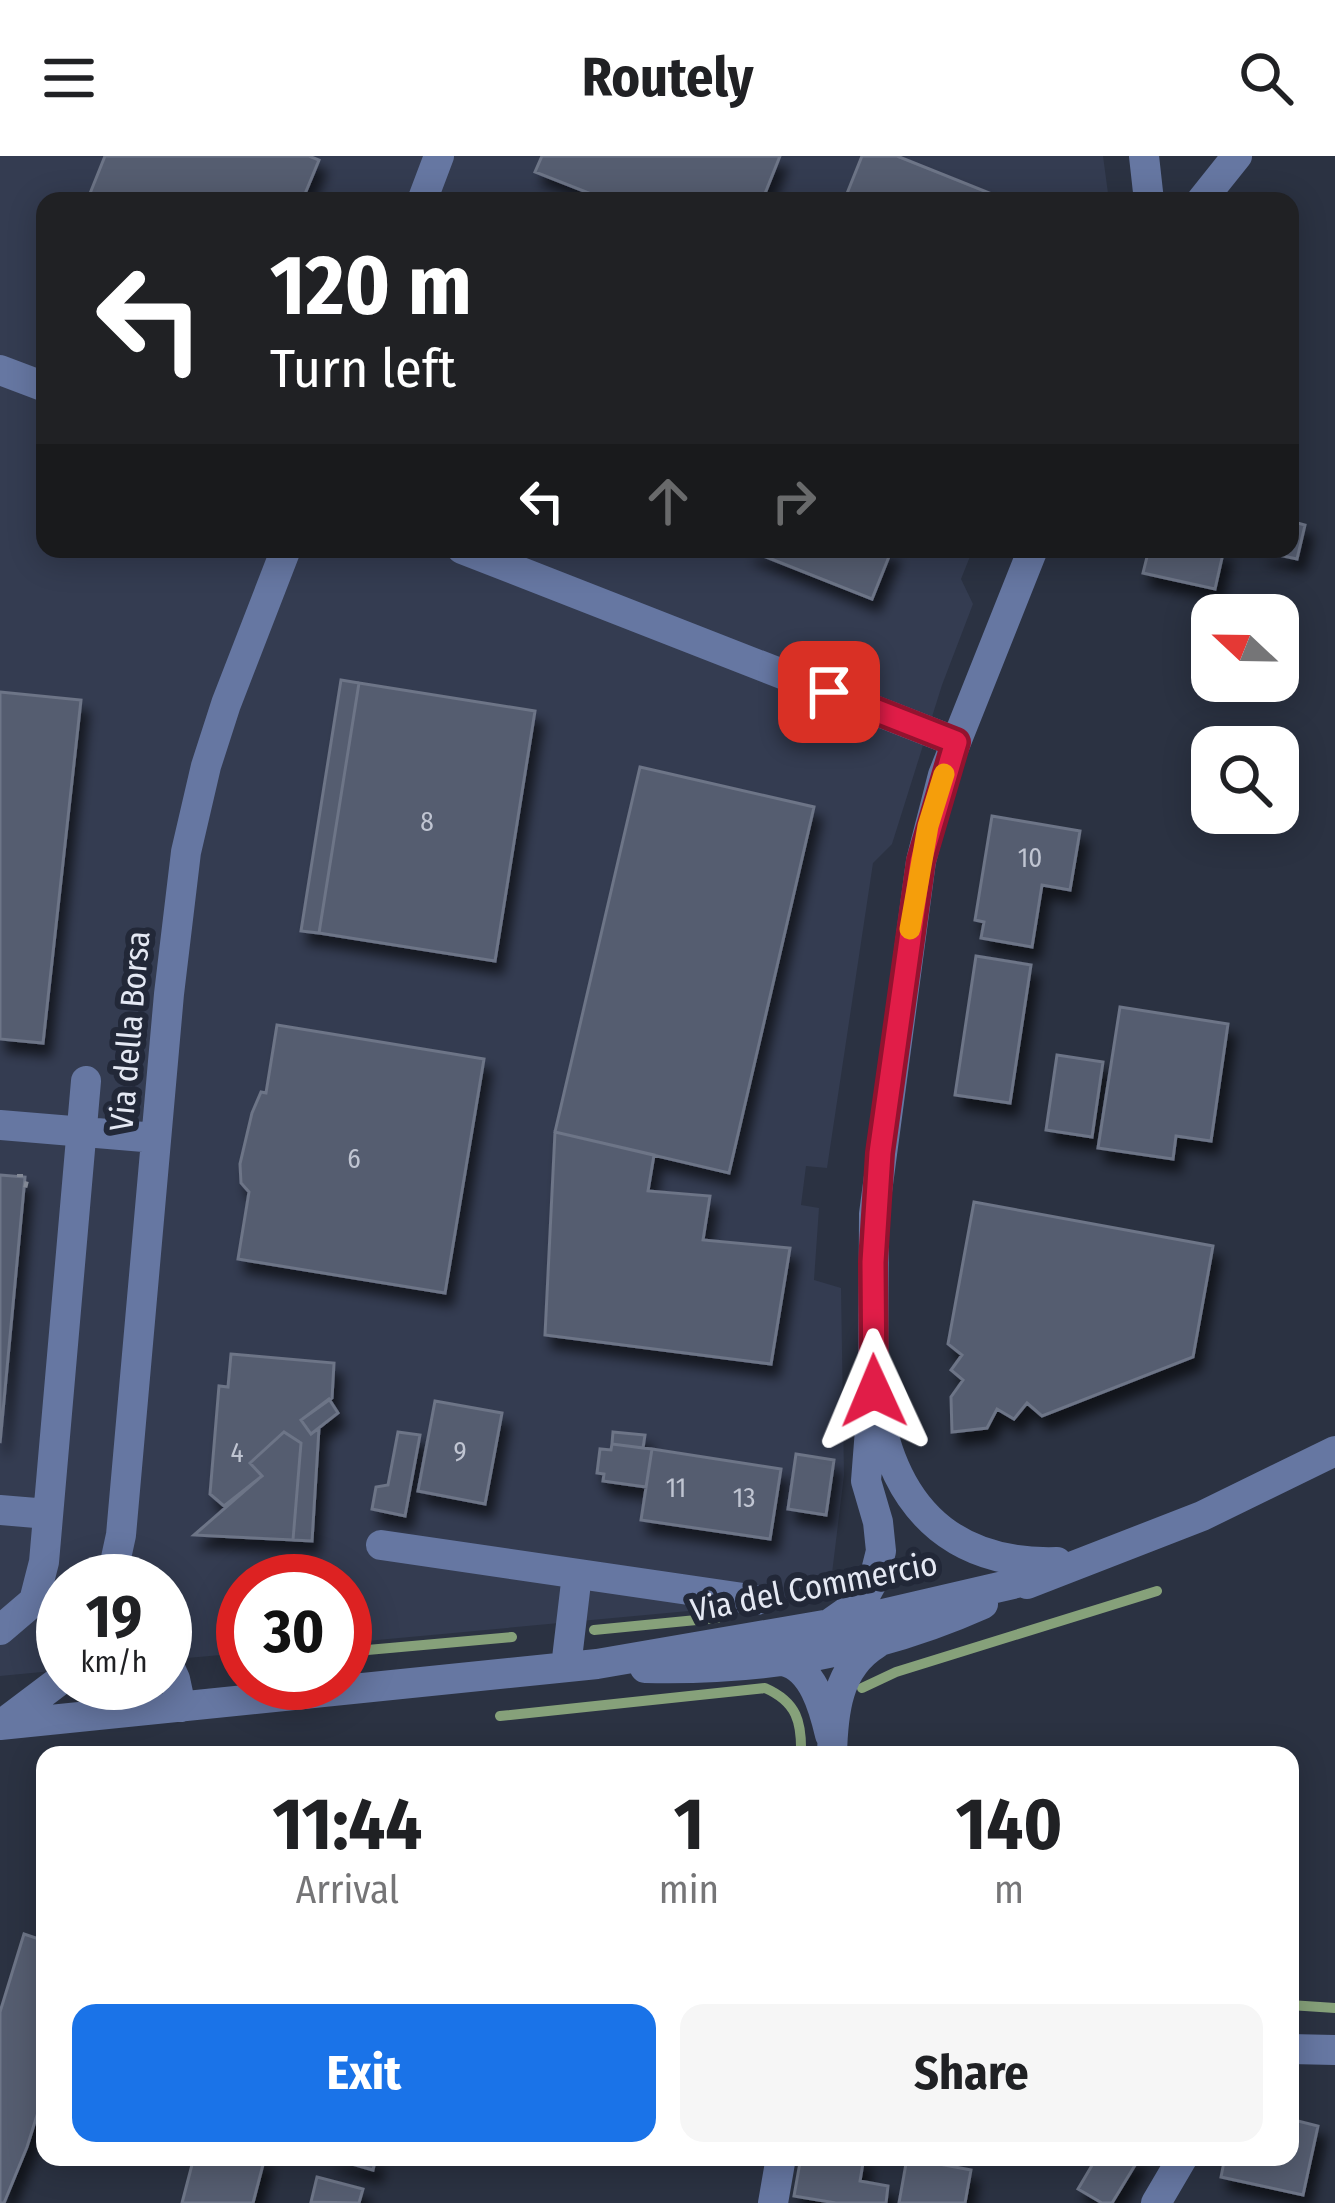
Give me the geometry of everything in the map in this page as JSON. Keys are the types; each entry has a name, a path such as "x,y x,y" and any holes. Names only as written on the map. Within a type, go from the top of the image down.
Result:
{"street":[{"path":"425,192 439,156"},
{"path":"1144,156 1148,192"},
{"path":"1208,192 1237,156"},
{"path":"0,370 36,384"},
{"name":"Via della Borsa","path":"117,1554 175,931 199,793 226,704 283,558"},
{"path":"485,558 956,742"},
{"path":"832,1622 862,1601 874,1580 881,1551 880,1529 866,1481 874,1391 873,1262 880,1153 921,861 956,742 1030,558"},
{"path":"0,1630 34,1601 44,1562 86,1081"},
{"path":"0,1125 156,1138"},
{"path":"874,1391 898,1478 936,1526 1003,1559 1089,1559"},
{"name":"Via del Commercio","path":"582,1666 684,1669 783,1661 877,1643 940,1623 1043,1576 1221,1508 1335,1451"},
{"path":"0,1510 48,1514"},
{"name":"Via della Borsa","path":"121,1535 123,1554"},
{"path":"381,1545 757,1600"},
{"path":"577,1574 582,1666"},
{"name":"Via del Commercio","path":"192,1706 582,1666 832,1622 1043,1576"},
{"path":"832,1746 843,1681 858,1657 877,1643"},
{"path":"783,1661 797,1665 808,1679 823,1709 831,1746"},
{"path":"0,1724 36,1702"},
{"name":"Via del Commercio","path":"0,1724 153,1710"},
{"path":"1299,2049 1335,2050"},
{"path":"772,2203 779,2166"},
{"path":"1156,2203 1178,2166"}],"shaded area":[{"path":"0,156 1103,156 1108,192 36,192 36,558 969,558 961,579 973,604 892,844 873,863 827,1168 806,1166 801,1205 819,1208 814,1280 841,1288 844,1475 829,1598 372,1640 372,1554 216,1554 216,1655 192,1658 192,1554 36,1554 36,1673 0,1676"}],"building":[{"path":"105,156 309,156 319,160 306,192 91,192"},
{"path":"542,156 780,156 766,192 586,192 535,172"},
{"path":"862,156 897,156 987,192 848,192"},
{"path":"769,558 888,558 872,599"},
{"path":"1147,558 1222,558 1215,589 1143,573"},
{"path":"341,680 359,683 319,933 301,931"},
{"path":"359,683 535,711 495,961 319,933"},
{"path":"0,692 81,700 43,1043 0,1039"},
{"path":"640,767 814,807 729,1173 555,1132"},
{"path":"992,816 1080,831 1070,890 1042,885 1032,947 981,938 984,922 975,920"},
{"path":"976,956 1031,965 1010,1103 955,1095"},
{"path":"1120,1007 1228,1024 1211,1141 1176,1136 1173,1159 1098,1148"},
{"path":"277,1025 484,1059 445,1293 238,1259 249,1192 241,1183 240,1164 252,1113 261,1092 266,1093"},
{"path":"1057,1055 1103,1062 1092,1137 1046,1130"},
{"path":"555,1132 654,1155 648,1191 710,1196 703,1240 790,1248 771,1364 545,1335"},
{"path":"0,1175 25,1177 0,1443"},
{"path":"974,1202 1213,1246 1193,1357 1042,1416 1027,1403 1014,1419 997,1409 987,1428 952,1432 951,1397 963,1380 951,1370 962,1355 948,1344"},
{"path":"231,1354 334,1363 332,1398 301,1420 311,1434 319,1428 312,1541 293,1540 301,1443 284,1432 250,1463 262,1476 224,1506 210,1494 219,1386 228,1387"},
{"path":"329,1399 338,1413 311,1434 301,1420"},
{"path":"435,1401 502,1413 485,1504 418,1491"},
{"path":"284,1432 301,1443 293,1540 194,1535 262,1476 250,1463"},
{"path":"398,1432 420,1435 405,1516 372,1509 376,1487 388,1485"},
{"path":"613,1432 645,1435 643,1448 612,1444"},
{"path":"612,1444 652,1449 646,1487 603,1481 604,1474 597,1473 600,1449 611,1450"},
{"path":"652,1449 781,1469 770,1539 641,1520"},
{"path":"796,1454 834,1460 826,1515 788,1509"},
{"path":"24,1934 36,1938 36,2118 4,2203 0,2203 0,2012"},
{"path":"1299,2121 1318,2126 1303,2195 1221,2177 1223,2166 1299,2166"},
{"path":"192,2166 263,2166 253,2203 182,2203"},
{"path":"799,2166 862,2166 860,2181 888,2186 886,2203 836,2203 794,2196"},
{"path":"906,2166 971,2170 965,2203 899,2203"},
{"path":"1092,2166 1135,2166 1112,2203 1102,2203 1078,2189"},
{"path":"317,2177 363,2189 359,2203 311,2202"}],"waterway":[{"path":"862,1688 896,1672 1157,1591"},
{"path":"594,1630 717,1618"},
{"path":"372,1650 512,1637"},
{"path":"500,1716 765,1688 791,1707 801,1746"},
{"path":"1299,2006 1335,2008"}],"slow traffic":[{"path":"910,929 928,826 944,774"}],"route":[{"path":"829,692 956,742 921,861 880,1153 874,1214 874,1391"}]}
